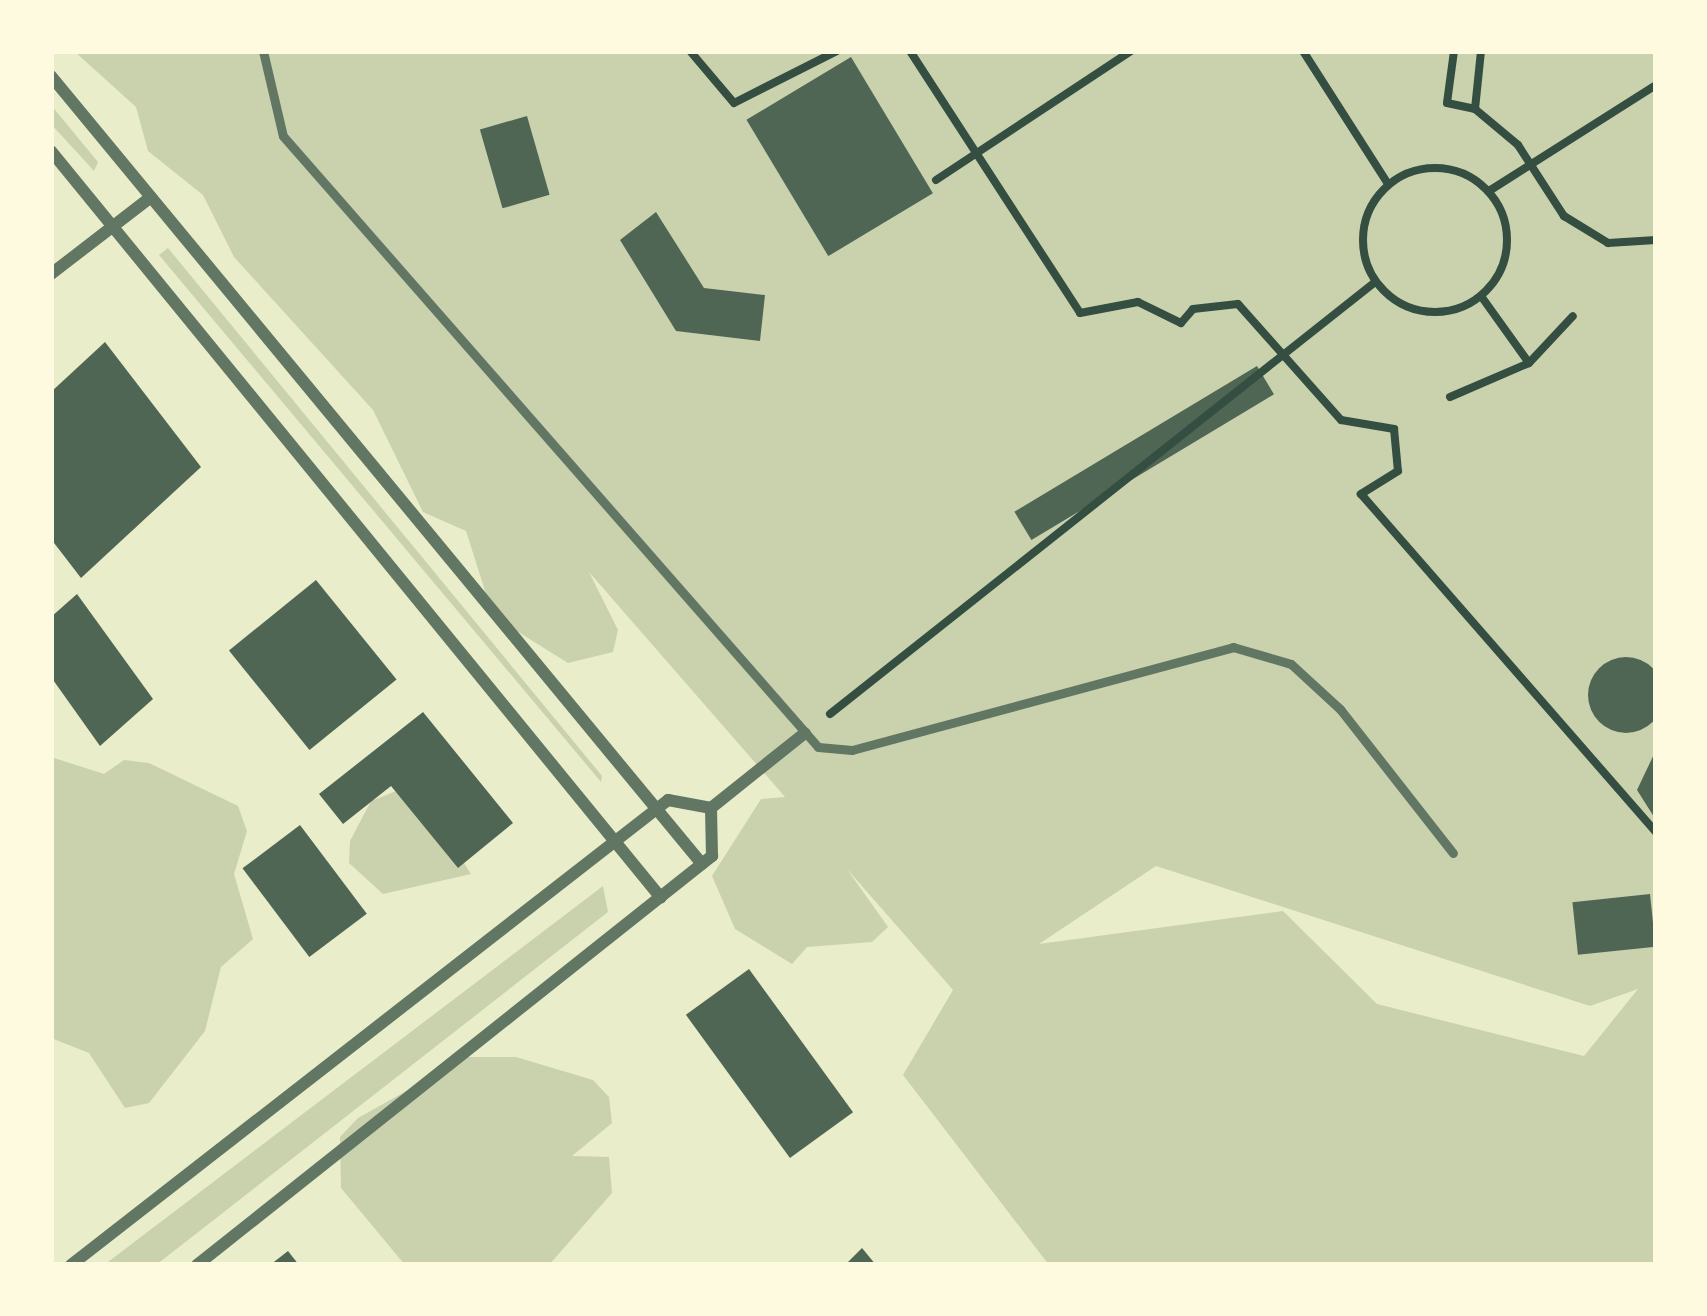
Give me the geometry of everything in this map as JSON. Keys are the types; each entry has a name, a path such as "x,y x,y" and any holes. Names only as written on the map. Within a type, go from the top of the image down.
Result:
{"street":[{"path":"51,76 702,864"},
{"path":"51,151 661,898"},
{"path":"51,274 151,196"},
{"path":"197,1265 702,864 711,808 805,733"},
{"path":"71,1265 668,800 711,808"}],"lane":[{"path":"263,51 283,136 805,733 852,750 1233,647 1291,664 1340,709 1453,853"}],"path":[{"path":"690,51 734,103 837,51"},
{"path":"910,51 1080,313 1138,302 1181,323 1193,309 1238,304 1290,352 1341,421 1394,429 1398,471 1361,494 1656,832"},
{"path":"936,180 1131,51"},
{"path":"1303,51 1388,184"},
{"path":"1454,51 1447,103 1475,109 1528,165 1564,216 1608,243 1656,240"},
{"path":"1475,109 1481,51"},
{"path":"1490,191 1656,85"},
{"path":"1429,167 1490,191 1508,246 1481,296 1425,311 1375,282 1362,240 1388,184 1429,167"},
{"path":"805,733 1375,282"},
{"path":"1481,296 1529,363"},
{"path":"1450,397 1529,363 1574,316"}],"green space":[{"path":"74,51 1656,51 1656,1265 1049,1265 903,1075 953,990 847,869 888,927 872,942 807,947 792,964 735,929 712,876 761,799 785,797 589,572 618,630 613,652 568,663 493,616 466,531 423,512 373,410 234,257 203,195 148,151 136,107","holes":["1156,866 1590,1006 1638,989 1584,1056 1377,1004 1283,911 1039,944"]},
{"path":"51,105 98,162 94,171 51,124"},
{"path":"168,248 602,776 601,782 159,255"},
{"path":"51,757 104,774 124,760 149,763 238,806 247,831 234,874 253,939 221,967 205,1031 149,1103 125,1108 89,1053 51,1038"},
{"path":"414,784 471,874 383,894 349,863 350,841 371,801"},
{"path":"603,886 608,912 156,1265 104,1265"},
{"path":"467,1057 516,1057 593,1080 609,1097 612,1123 572,1156 609,1157 612,1193 549,1265 405,1265 341,1188 340,1137 358,1118"}],"building":[{"path":"851,57 933,193 828,256 746,120"},
{"path":"527,116 550,195 503,208 480,130"},
{"path":"656,212 704,288 765,295 760,341 676,331 620,240"},
{"path":"105,342 201,467 81,578 51,539 51,392"},
{"path":"1257,366 1274,394 1031,540 1014,512"},
{"path":"316,580 397,679 310,750 229,650"},
{"path":"77,594 153,699 100,746 51,677 51,617"},
{"path":"1626,657 1653,668 1664,695 1653,722 1626,733 1599,722 1588,695 1599,668"},
{"path":"423,712 513,823 458,868 391,786 343,824 319,794"},
{"path":"1656,750 1656,820 1637,790"},
{"path":"300,825 367,914 309,957 242,868"},
{"path":"1650,894 1656,947 1578,955 1572,902"},
{"path":"749,969 853,1112 790,1158 686,1015"},
{"path":"862,1248 876,1265 845,1265"},
{"path":"288,1251 299,1265 270,1265"}]}
